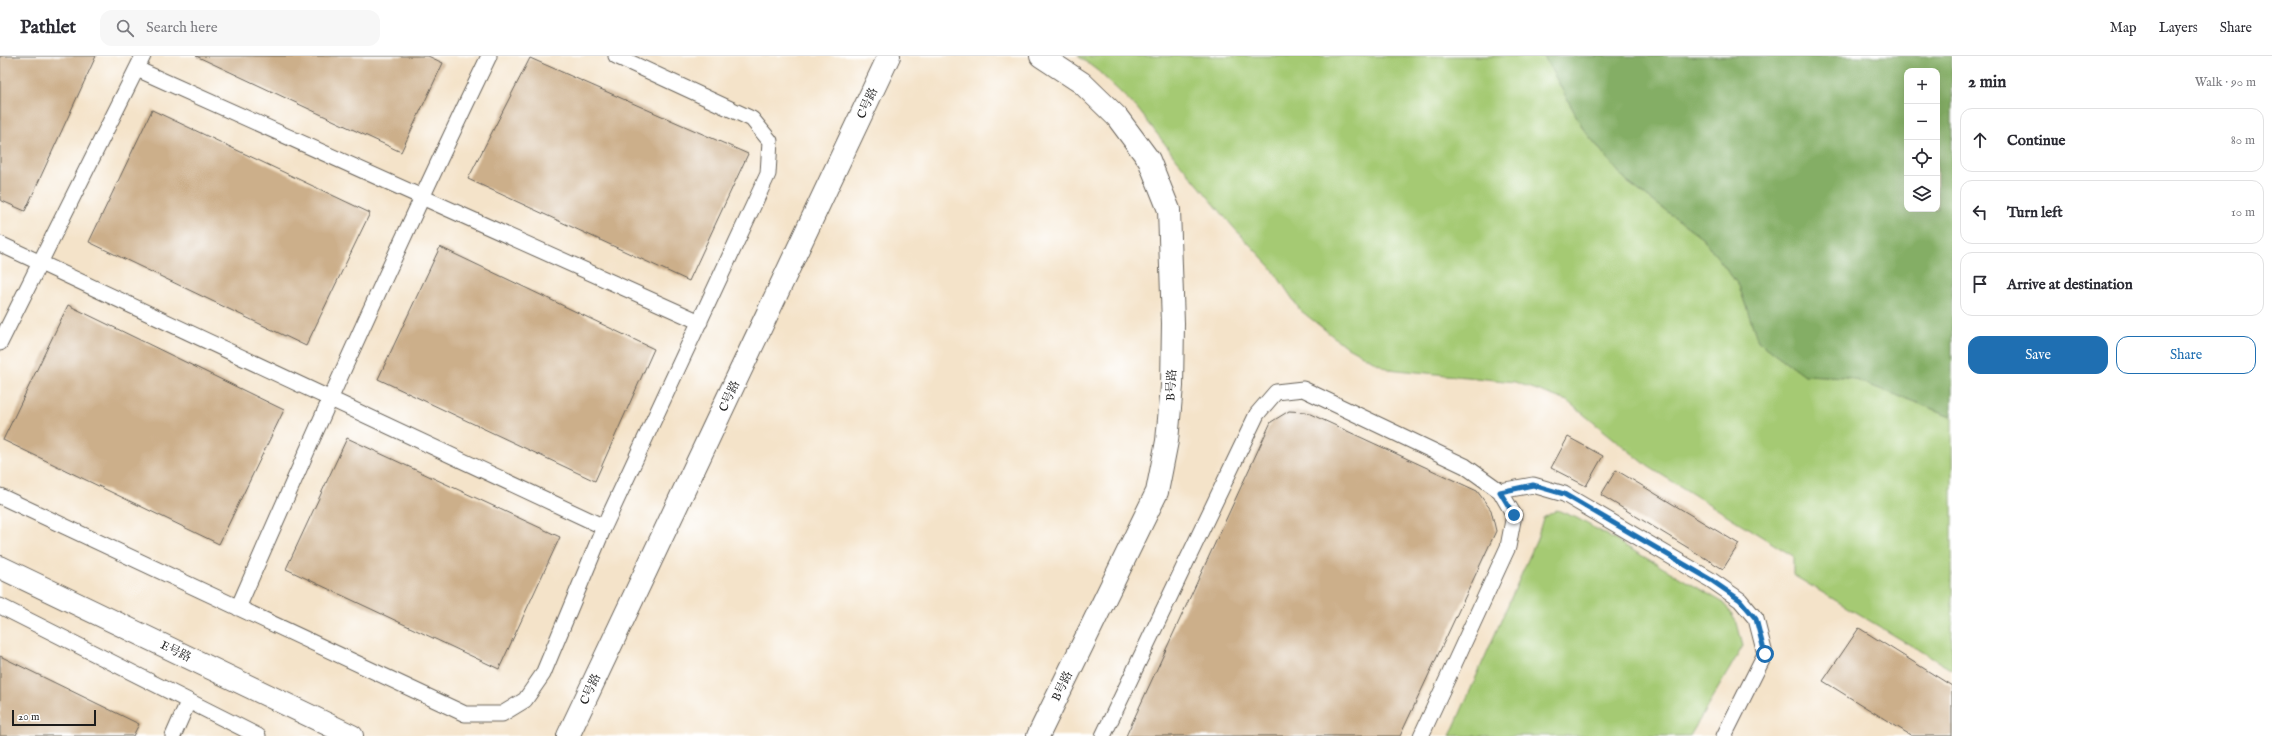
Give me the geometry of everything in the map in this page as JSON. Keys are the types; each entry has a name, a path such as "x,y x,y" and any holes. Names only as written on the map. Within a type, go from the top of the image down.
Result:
{"street":[{"name":"C号路","path":"568,736 889,56"},
{"name":"B号路","path":"1038,736 1158,492 1167,441 1172,386 1174,323 1169,210 1149,160 1117,117 1082,83 1041,56"},
{"name":"E号路","path":"0,567 352,736"}],"lane":[{"path":"238,608 329,398 421,196 489,56"},
{"path":"0,496 465,714 502,714 525,700 543,674 604,527 768,174 770,141 752,119 616,56"},
{"path":"0,343 140,63 421,196 700,322"},
{"path":"0,244 604,527"},
{"path":"1103,736 1257,414 1276,392 1303,389 1465,466 1500,492 1514,515 1508,547 1421,736"},
{"path":"1500,492 1533,485 1564,494 1711,580 1740,600 1756,619 1765,654 1724,736"},
{"path":"0,606 258,736"},
{"path":"173,736 188,702"}],"green space":[{"path":"1078,56 1544,56 1584,130 1626,181 1703,238 1739,286 1758,341 1804,375 1848,377 1952,416 1952,670 1793,575 1793,556 1649,467 1567,401 1515,382 1388,369 1344,345 1300,310 1271,267 1234,228 1175,157 1137,108 1098,71"},
{"path":"1544,56 1952,56 1952,416 1848,377 1804,375 1758,341 1739,286 1703,238 1626,181 1584,130"},
{"path":"1557,510 1577,518 1724,603 1737,623 1743,646 1690,736 1450,736 1537,539 1543,518"}],"building":[{"path":"0,56 96,56 25,211 0,200"},
{"path":"196,56 428,56 443,63 401,152"},
{"path":"530,58 748,154 689,281 468,179"},
{"path":"152,110 370,213 306,346 89,242"},
{"path":"440,247 654,349 595,481 378,379"},
{"path":"68,305 284,410 219,544 3,440"},
{"path":"1289,411 1306,412 1477,491 1491,510 1496,531 1400,736 1126,736 1271,422"},
{"path":"1568,437 1603,456 1586,486 1551,468"},
{"path":"347,438 560,537 499,669 286,569"},
{"path":"1616,470 1739,544 1723,569 1601,495"},
{"path":"1859,628 1952,686 1952,736 1912,736 1823,681"},
{"path":"0,656 139,724 133,736 0,736"}],"route":[{"path":"1514,515 1500,492 1533,485 1564,494 1711,580 1740,600 1756,619 1765,654"}]}
